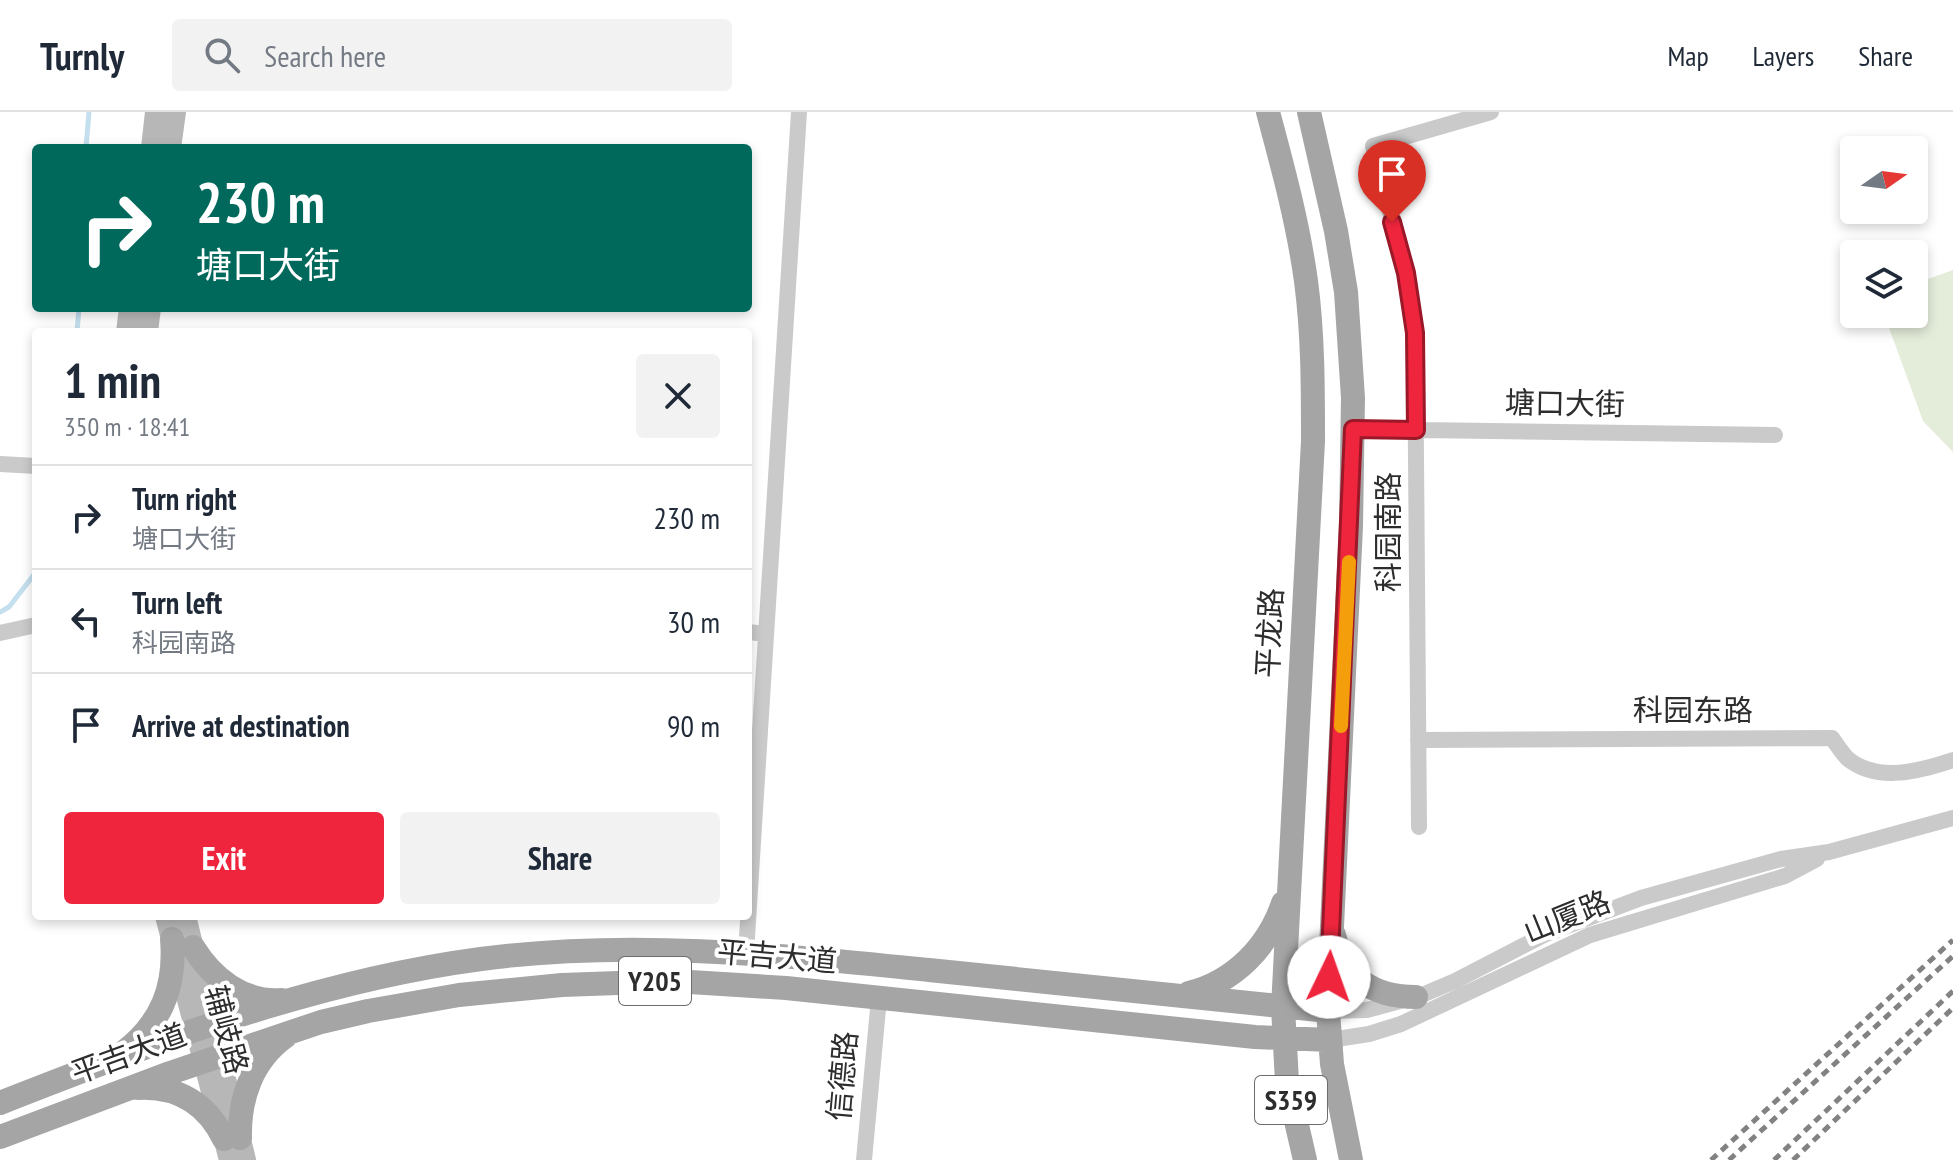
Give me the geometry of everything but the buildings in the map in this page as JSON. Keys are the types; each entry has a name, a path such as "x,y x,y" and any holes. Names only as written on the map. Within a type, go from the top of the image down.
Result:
{"main road":[{"path":"1256,112 1277,146"},
{"name":"平龙路","path":"1268,112 1288,184 1306,282 1313,380 1313,441 1283,1007 1287,1082 1305,1160"},
{"name":"S359","path":"1309,112 1336,231 1351,346 1353,429 1328,1011 1336,1086 1351,1160"},
{"path":"1169,995 1201,990 1216,984 1244,964 1272,929 1289,882"},
{"path":"1331,920 1344,961 1368,987 1381,994 1416,997"},
{"path":"177,934 204,965 231,988 260,999 292,999"},
{"path":"106,1063 138,1041 162,1009 173,975 177,934"},
{"name":"平吉大道","path":"0,1103 204,1028 354,981 485,958 585,951 746,953 1328,1011"},
{"name":"平吉大道","path":"0,1137 300,1028 368,1011 459,995 618,981 727,984 1283,1040 1330,1040"},
{"path":"235,1149 241,1107 257,1065 275,1044 300,1028"},
{"path":"124,1090 155,1087 182,1095 206,1110 235,1149"}],"street":[{"path":"152,144 156,112"},
{"path":"171,144 175,112"},
{"path":"752,857 799,112"},
{"name":"科园南路","path":"1419,827 1415,333 1406,273 1373,146 1491,112"},
{"name":"塘口大街","path":"1353,429 1775,435"},
{"path":"0,464 32,466"},
{"path":"0,633 32,626"},
{"path":"752,632 766,634"},
{"name":"科园东路","path":"1418,740 1832,738 1848,758 1872,772 1918,772 1953,760"},
{"name":"山厦路","path":"1328,1011 1367,1010 1416,997 1455,981 1546,934 1609,908 1781,859 1829,852 1953,818"},
{"name":"山厦路","path":"1330,1040 1369,1034 1401,1024 1580,939 1617,925 1785,876 1829,852"},
{"path":"746,953 748,920"},
{"name":"辅岐路","path":"177,934 235,1149"},
{"name":"信德路","path":"864,1160 879,998"}],"green space":[{"path":"1953,270 1953,452 1923,421 1889,328 1928,328 1928,279"}],"waterway":[{"path":"86,144 89,112"},
{"path":"77,328 79,312"},
{"path":"0,612 9,607 32,577"}],"railway":[{"path":"1711,1160 1953,940"},
{"path":"1729,1160 1953,956"},
{"path":"1774,1160 1953,991"},
{"path":"1793,1160 1953,1008"}],"slow traffic":[{"path":"1341,726 1349,562"}],"route":[{"path":"1329,977 1353,429 1416,430 1415,333 1406,273 1392,222"}]}
